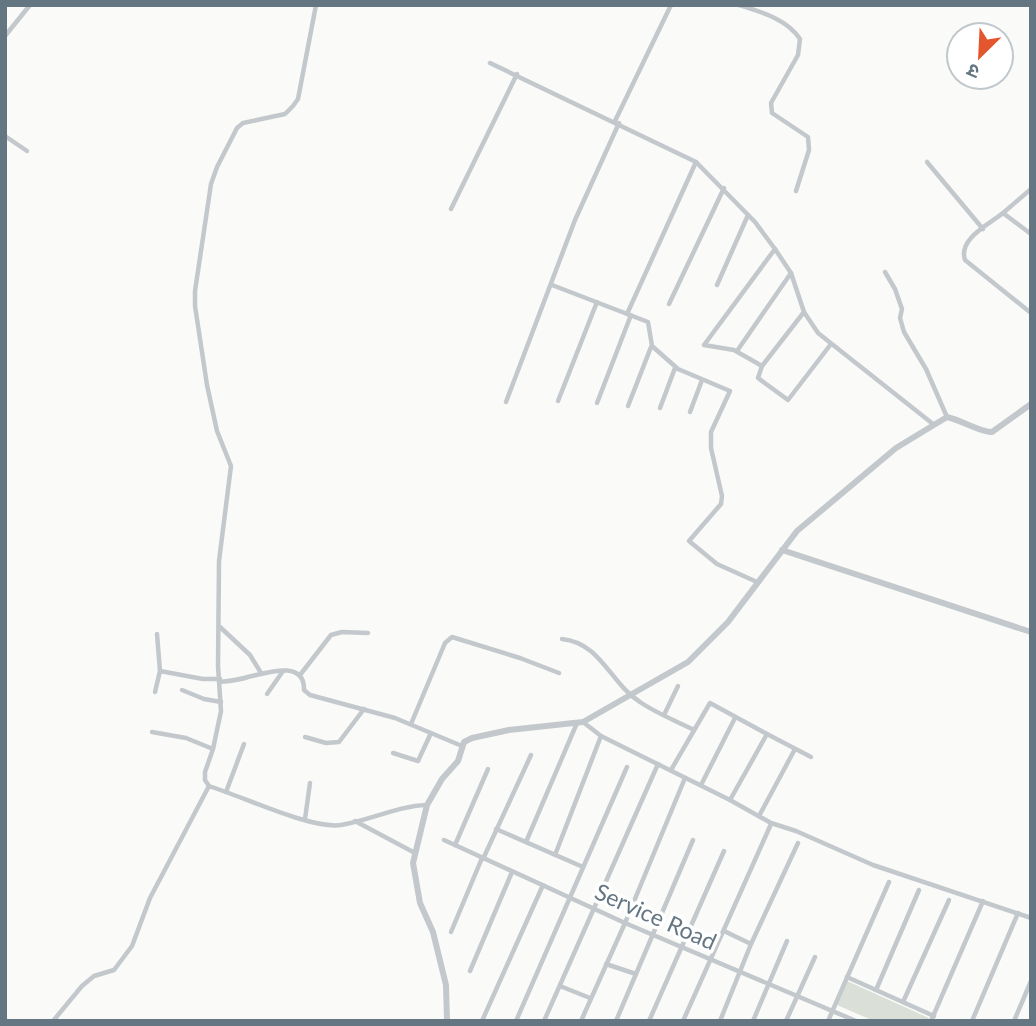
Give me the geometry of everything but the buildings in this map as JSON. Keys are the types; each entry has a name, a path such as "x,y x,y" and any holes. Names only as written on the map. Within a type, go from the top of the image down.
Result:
{"street":[{"path":"5,36 30,5"},
{"path":"316,5 298,99 285,114 250,120 237,128 211,184 203,230 195,306 217,431 231,466 219,561 218,666 221,702 205,780 209,786 328,826 410,805 427,805"},
{"path":"506,402 575,220 671,5"},
{"path":"739,5 776,19 796,31 800,39 797,55 771,103 772,113 808,137 809,150 796,191"},
{"path":"490,63 696,162 724,188 775,249 790,273 804,312 818,333 933,424"},
{"path":"451,209 517,74"},
{"path":"5,136 27,151"},
{"path":"597,402 629,314 696,162"},
{"path":"927,162 983,229"},
{"path":"669,304 724,188"},
{"path":"1031,189 966,243 963,253 965,260 1031,313"},
{"path":"1003,213 1031,234"},
{"path":"717,285 748,215"},
{"path":"762,366 737,351 704,345 775,249"},
{"path":"885,272 902,309 900,318 904,332 926,369 947,417"},
{"path":"737,351 790,273"},
{"path":"552,285 648,322 652,346 628,406"},
{"path":"558,401 597,302"},
{"path":"804,312 762,366 758,378 788,400 831,344"},
{"path":"652,346 684,373 730,391 711,432 721,504 689,541 717,564 757,582"},
{"path":"660,408 676,368"},
{"path":"690,412 702,380"},
{"path":"447,1021 446,985 433,932 421,903 415,878 415,853 427,805 442,779 458,761 462,746 472,738 509,730 580,722 632,696 696,656 728,622 797,531 869,470 947,417 961,420 988,433 1031,404"},
{"path":"782,550 1031,632"},
{"path":"219,626 250,655 261,673"},
{"path":"300,675 331,635 342,632 368,633"},
{"path":"155,692 160,671 157,634"},
{"path":"411,724 445,643 452,636 559,673"},
{"path":"562,639 581,643 592,651 632,696 694,730"},
{"path":"267,694 283,670"},
{"path":"160,671 220,681 283,670 300,675 304,681 303,690 310,695 411,724 462,746"},
{"path":"664,715 678,687"},
{"path":"182,690 204,699 221,702"},
{"path":"671,770 708,704 811,757"},
{"path":"305,737 326,743 339,742 363,709"},
{"path":"701,785 736,718"},
{"path":"580,722 601,736 771,823 796,831 873,865 1031,918"},
{"path":"526,842 580,722"},
{"path":"152,732 186,738 213,749"},
{"path":"393,753 418,761 431,733"},
{"path":"730,800 766,734"},
{"path":"555,855 601,736"},
{"path":"226,792 244,744"},
{"path":"759,816 795,749"},
{"path":"451,932 531,755"},
{"path":"545,1020 658,764"},
{"path":"516,1021 627,767"},
{"path":"455,845 488,769"},
{"path":"581,1021 685,778"},
{"path":"305,819 310,783"},
{"path":"53,1021 82,986 94,975 114,970 132,946 150,898 209,786"},
{"path":"355,821 415,853"},
{"path":"683,1021 771,823"},
{"path":"496,830 583,867"},
{"name":"Service Road","path":"444,840 625,923 855,1021"},
{"path":"616,1021 693,840"},
{"path":"720,1021 751,944 798,843"},
{"path":"649,1021 724,851"},
{"path":"470,971 512,872"},
{"path":"828,1021 888,882"},
{"path":"482,1021 543,885"},
{"path":"876,990 919,890"},
{"path":"903,1002 949,900"},
{"path":"847,977 932,1018 983,901"},
{"path":"972,1021 1018,914"},
{"path":"724,931 751,944"},
{"path":"753,1021 787,941"},
{"path":"786,1021 815,957"},
{"path":"606,964 636,974"},
{"path":"1014,1021 1031,981"},
{"path":"560,986 590,998"}],"shaded area":[{"path":"847,981 929,1018 928,1021 874,1021 837,1005"}]}
